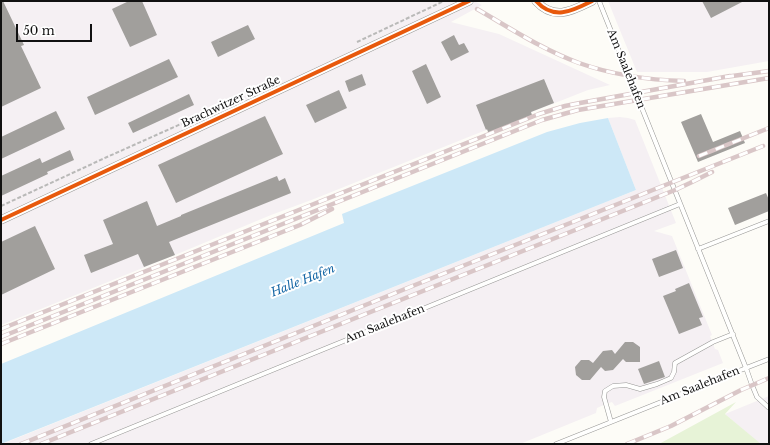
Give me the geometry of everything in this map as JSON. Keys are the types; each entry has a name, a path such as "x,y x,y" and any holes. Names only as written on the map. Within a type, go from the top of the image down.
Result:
{"street":[{"name":"Brachwitzer Straße","path":"1,220 469,1"},
{"path":"536,1 546,10 562,14 577,9 592,1"}],"lane":[{"name":"Am Saalehafen","path":"556,444 746,368 599,1"},
{"name":"Am Saalehafen","path":"91,444 680,204"},
{"path":"698,249 769,221"},
{"path":"611,422 604,397 605,391 613,386 626,385 640,388 657,384 671,378 674,372 675,363 713,342 733,334"},
{"path":"769,359 746,368 757,397 769,408"}],"path":[{"path":"356,43 444,1"},
{"path":"1,206 211,111"}],"shaded area":[{"path":"1,1 474,1 482,5 451,22 499,34 610,85 588,90 471,136 271,215 1,325"},
{"path":"608,1 769,1 769,61 707,72 637,72"},
{"path":"620,117 635,120 676,223 654,231 672,236 712,335 710,336 715,349 718,350 723,363 615,406 612,402 606,404 597,408 596,413 520,444 2,444 636,190 608,118"},
{"path":"769,396 769,444 760,444 725,414"}],"green space":[{"path":"736,402 725,414 761,444 659,444"}],"water":[{"name":"Halle Hafen","path":"608,118 636,190 1,444 1,364 344,223 342,214 547,132 580,123"}],"building":[{"path":"1,1 3,1 24,45 21,46 41,88 1,107"},
{"path":"129,1 142,1 157,35 130,47 112,9"},
{"path":"702,1 744,1 711,18"},
{"path":"248,25 255,39 218,57 211,42"},
{"path":"454,35 459,45 464,43 469,52 451,61 441,42"},
{"path":"169,59 178,77 95,115 87,97"},
{"path":"426,64 441,97 427,104 412,71"},
{"path":"362,74 366,85 349,92 345,81"},
{"path":"544,79 554,103 531,112 533,118 489,135 476,105"},
{"path":"339,90 347,108 315,123 306,105"},
{"path":"189,94 194,105 133,133 128,123"},
{"path":"56,111 65,129 1,159 1,137"},
{"path":"701,114 713,142 740,131 745,143 698,162 681,122"},
{"path":"265,116 283,154 176,203 158,165"},
{"path":"70,150 74,160 1,196 1,176 40,158 42,163"},
{"path":"277,176 279,181 285,178 291,193 169,242 175,255 144,267 138,254 91,273 84,255 113,244 103,220 147,201 157,226"},
{"path":"766,193 769,200 769,211 735,225 728,208"},
{"path":"35,226 55,269 1,295 1,242"},
{"path":"676,250 683,268 659,277 652,259"},
{"path":"689,283 703,317 699,318 702,325 679,334 663,296 676,291 675,289"},
{"path":"625,342 633,342 640,347 640,362 626,362 623,359 613,370 605,371 601,367 590,380 582,380 576,375 575,367 581,360 589,360 593,363 603,351 612,350 615,354"},
{"path":"659,361 665,377 644,384 638,369"}],"railway":[{"path":"477,9 540,45 579,63 605,71 631,76 684,81"},
{"path":"725,77 769,71"},
{"path":"1,329 539,114 580,103 730,76"},
{"path":"1,337 542,120 578,110 769,78"},
{"path":"699,156 769,128"},
{"path":"21,444 763,146"},
{"path":"41,444 675,190 712,172"},
{"path":"1,344 300,225 332,209"},
{"path":"627,444 671,426 741,390 769,378"}],"cycle path":[{"path":"1,220 469,1"},
{"path":"536,1 550,11 556,12 570,11 592,1"}]}
